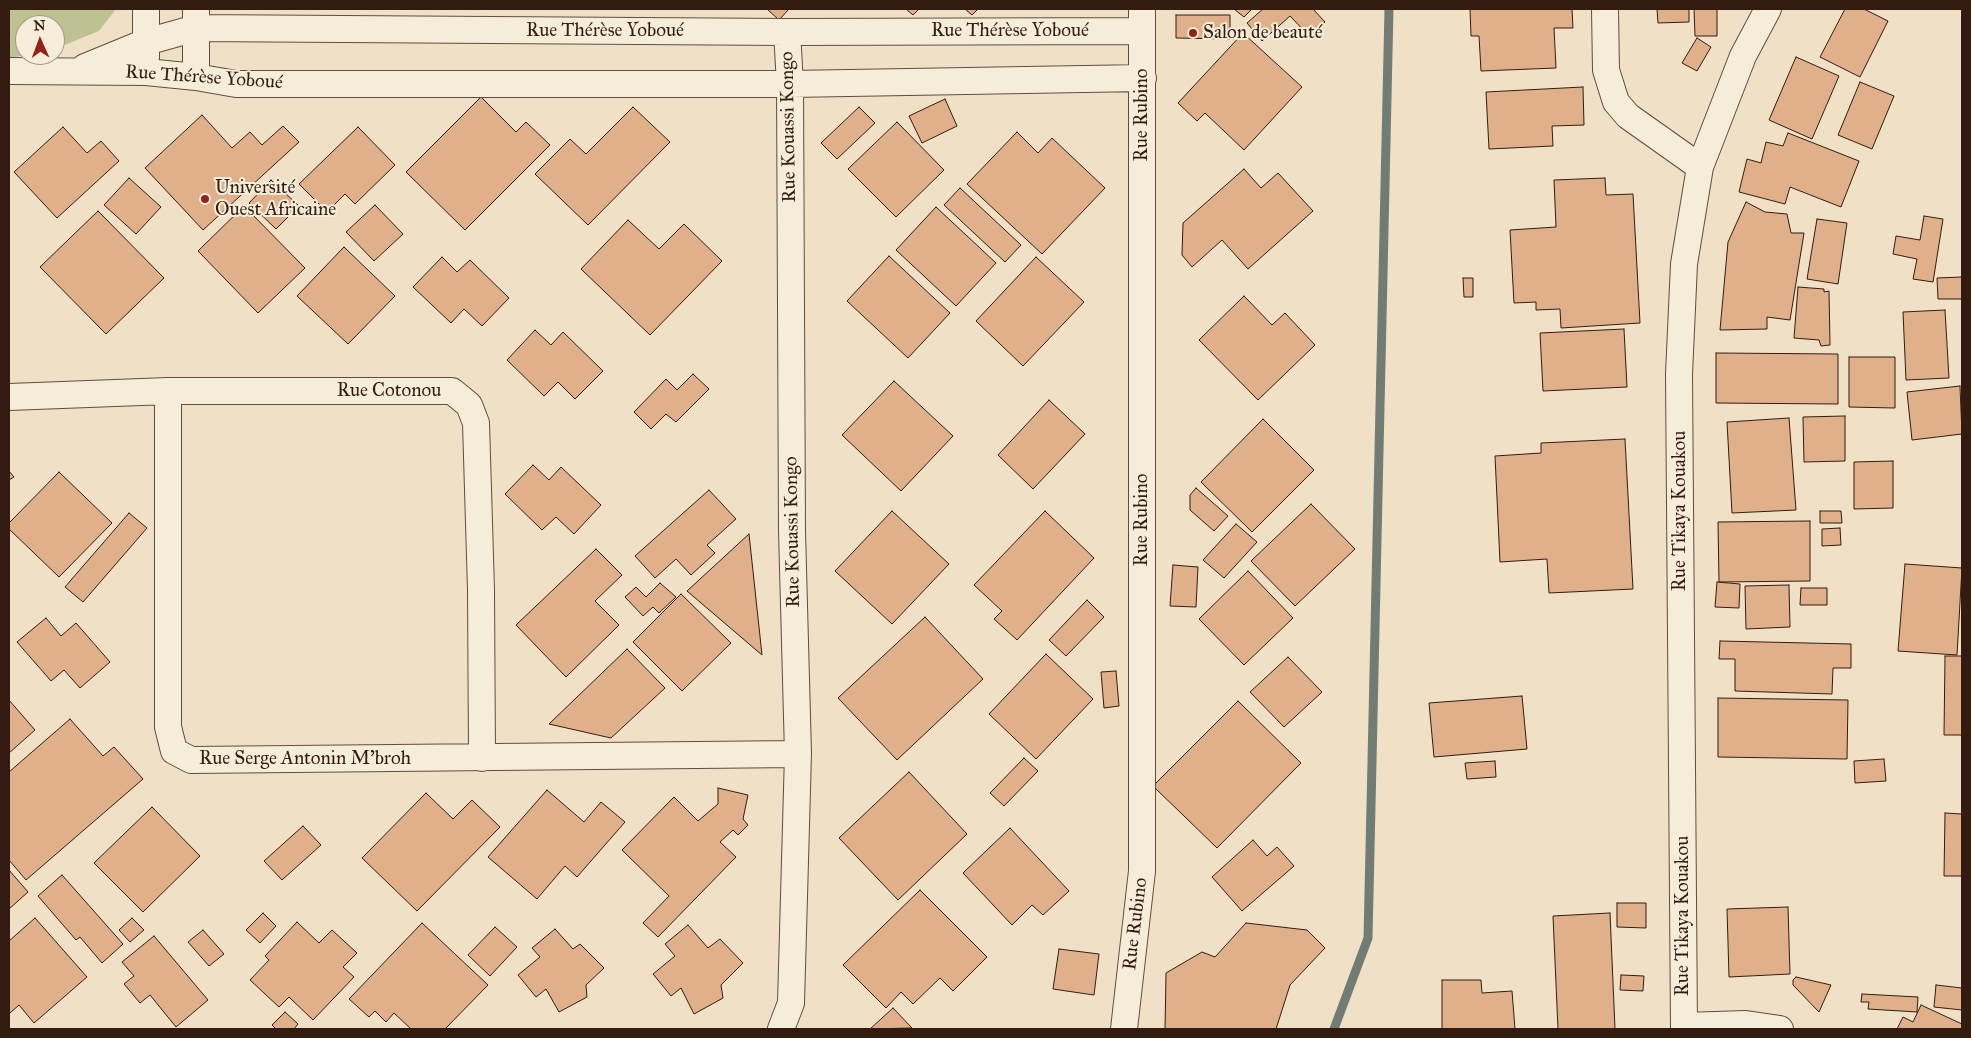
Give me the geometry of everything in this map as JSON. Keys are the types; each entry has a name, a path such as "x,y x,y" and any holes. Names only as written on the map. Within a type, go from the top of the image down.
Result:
{"street":[{"path":"146,9 146,72"},
{"path":"1605,9 1606,70 1616,102 1628,116 1700,167"},
{"name":"Rue Tikaya Kouakou","path":"1684,1028 1679,374 1684,264 1700,167 1743,56 1768,9"},
{"path":"196,18 196,77"},
{"name":"Rue Thérèse Yoboué","path":"75,71 146,42 196,18 787,32 1142,20"},
{"name":"Rue Rubino","path":"1124,1029 1142,870 1142,20"},
{"name":"Rue Kouassi Kongo","path":"781,1029 790,1003 798,754 792,531 790,84 787,32"},
{"name":"Rue Thérèse Yoboué","path":"9,71 146,72 196,77 236,84 790,84 1143,78"},
{"name":"Rue Serge Antonin M'broh","path":"168,391 168,727 174,751 191,760 798,754"},
{"name":"Rue Cotonou","path":"9,397 168,391 452,391 469,405 476,423 481,590 482,758"},
{"path":"1684,1028 1746,1024 1780,1029"}],"green space":[{"path":"9,9 116,9 99,31 65,45 65,15 15,15 15,57 9,57"}],"building":[{"path":"767,9 789,9 779,20"},
{"path":"906,9 919,9 913,15"},
{"path":"965,9 978,9 972,15"},
{"path":"1234,9 1252,9 1244,17"},
{"path":"1263,9 1313,9 1325,22 1309,36 1290,16 1262,41 1247,23"},
{"path":"1470,9 1572,9 1573,28 1554,28 1556,68 1481,71 1479,36 1471,36"},
{"path":"1657,9 1689,9 1689,22 1658,23"},
{"path":"1694,9 1717,9 1717,36 1695,36"},
{"path":"1845,9 1864,9 1888,21 1860,77 1820,57"},
{"path":"1176,15 1230,15 1230,39 1176,38"},
{"path":"1243,33 1302,87 1244,150 1205,113 1197,121 1178,103"},
{"path":"1697,38 1711,47 1697,71 1682,63"},
{"path":"1796,57 1839,76 1812,139 1769,120"},
{"path":"1860,82 1894,96 1872,149 1838,135"},
{"path":"1583,87 1584,125 1552,126 1553,146 1489,149 1486,92"},
{"path":"481,97 516,132 526,122 550,145 465,230 406,172"},
{"path":"945,99 957,126 922,143 909,116"},
{"path":"633,107 670,142 588,225 535,174 570,139 586,154"},
{"path":"859,107 875,123 837,159 821,143"},
{"name":"Université Ouest Africaine","path":"202,115 232,148 250,132 262,145 283,126 299,142 203,230 145,168"},
{"path":"897,122 944,170 896,217 848,169"},
{"path":"63,127 87,153 101,141 119,161 57,218 14,172"},
{"path":"358,127 395,165 355,204 345,194 327,212 299,184"},
{"path":"1017,132 1038,153 1052,138 1105,188 1042,254 967,184"},
{"path":"1788,133 1859,161 1841,207 1790,187 1785,204 1739,192 1747,159 1761,163 1766,142 1783,146"},
{"path":"1244,169 1261,188 1278,173 1313,211 1248,269 1222,240 1192,267 1182,255 1183,223"},
{"path":"129,178 161,207 136,234 104,205"},
{"path":"1605,178 1606,195 1633,194 1640,323 1561,328 1560,309 1536,310 1536,302 1514,303 1510,230 1556,227 1554,180"},
{"path":"271,180 299,206 276,229 249,203"},
{"path":"960,188 1021,245 1005,262 944,205"},
{"path":"1746,202 1765,212 1787,214 1791,233 1804,233 1790,320 1767,317 1767,329 1720,330 1728,242"},
{"path":"375,205 403,234 374,261 346,232"},
{"path":"244,206 305,268 258,313 198,251"},
{"path":"936,207 996,263 956,306 896,250"},
{"path":"98,211 164,278 106,334 40,267"},
{"path":"1924,216 1943,219 1933,282 1913,279 1917,259 1893,254 1896,236 1920,240"},
{"path":"1817,219 1847,223 1838,284 1807,279"},
{"path":"628,220 659,249 684,224 722,261 650,335 581,269"},
{"path":"344,247 395,296 348,344 297,296"},
{"path":"889,256 950,313 908,358 847,301"},
{"path":"442,257 457,272 470,260 509,298 482,326 464,309 451,323 413,287"},
{"path":"1036,257 1084,302 1023,366 976,321"},
{"path":"1962,277 1962,299 1938,299 1937,278"},
{"path":"1463,278 1473,278 1473,297 1464,297"},
{"path":"1798,287 1824,289 1824,292 1829,291 1830,345 1821,346 1819,340 1794,338"},
{"path":"1244,296 1272,325 1285,313 1315,345 1258,400 1199,340"},
{"path":"1945,310 1949,378 1906,380 1903,312"},
{"path":"1624,329 1627,387 1543,391 1540,333"},
{"path":"535,330 551,345 563,332 603,371 575,399 558,382 544,396 507,360"},
{"path":"1716,353 1838,354 1838,404 1716,403"},
{"path":"1849,357 1895,357 1895,408 1849,407"},
{"path":"693,374 709,389 676,422 666,414 651,429 634,412 666,379 677,390"},
{"path":"894,381 953,436 901,491 842,435"},
{"path":"1960,386 1962,434 1912,440 1907,392"},
{"path":"1049,400 1085,434 1033,489 998,455"},
{"path":"1845,416 1845,461 1804,462 1803,417"},
{"path":"1789,418 1796,510 1732,513 1727,422"},
{"path":"1263,419 1314,470 1252,532 1201,482"},
{"path":"1625,439 1633,589 1549,593 1547,559 1500,562 1495,456 1541,453 1541,443"},
{"path":"1893,461 1893,508 1854,509 1854,462"},
{"path":"533,465 549,480 561,467 601,505 574,534 556,517 542,530 505,494"},
{"path":"9,471 14,477 9,480"},
{"path":"59,472 112,523 59,577 9,529 9,523"},
{"path":"1196,488 1228,516 1214,531 1190,510 1190,495"},
{"path":"709,490 736,519 707,545 715,553 691,575 676,559 655,578 635,556"},
{"path":"1311,504 1355,549 1295,606 1251,561"},
{"path":"892,511 949,564 892,624 835,571"},
{"path":"1045,511 1094,558 1017,640 994,619 1002,611 974,585"},
{"path":"1820,511 1841,511 1842,523 1820,523"},
{"path":"129,513 147,528 83,602 65,587"},
{"path":"1810,521 1810,581 1719,582 1718,522"},
{"path":"1236,524 1257,542 1224,578 1203,560"},
{"path":"1840,528 1841,545 1822,546 1822,529"},
{"path":"749,534 762,655 687,591"},
{"path":"596,549 622,575 595,601 619,625 566,677 516,625"},
{"path":"1905,564 1962,568 1957,655 1898,651"},
{"path":"1173,565 1198,567 1196,607 1170,606"},
{"path":"1248,571 1293,618 1244,665 1199,619"},
{"path":"1717,582 1740,584 1739,608 1715,607"},
{"path":"660,583 676,597 659,613 653,607 643,616 625,597 636,587 646,597"},
{"path":"1789,585 1790,627 1746,629 1745,586"},
{"path":"1801,588 1827,588 1827,605 1800,605"},
{"path":"681,594 731,643 682,691 633,642"},
{"path":"1087,600 1104,617 1066,656 1049,640"},
{"path":"925,617 983,679 897,760 838,698"},
{"path":"46,618 61,636 76,623 110,662 80,688 64,670 51,681 17,642"},
{"path":"1720,641 1851,644 1851,668 1833,668 1832,694 1735,691 1735,659 1719,659"},
{"path":"627,649 665,688 611,738 549,724"},
{"path":"1046,654 1093,699 1036,759 989,714"},
{"path":"1945,656 1962,656 1962,735 1944,735"},
{"path":"1288,657 1322,692 1284,727 1250,692"},
{"path":"1116,671 1119,706 1104,708 1101,672"},
{"path":"1522,696 1527,749 1434,757 1429,703"},
{"path":"1718,698 1848,700 1847,759 1718,757"},
{"path":"9,700 35,730 9,753"},
{"path":"1238,701 1301,763 1217,848 1153,786"},
{"path":"70,719 103,756 114,747 143,779 26,880 9,860 9,772"},
{"path":"1024,758 1038,771 1004,806 990,793"},
{"path":"1884,759 1886,781 1855,783 1854,761"},
{"path":"1495,761 1496,777 1467,779 1465,763"},
{"path":"909,772 967,834 898,900 839,838"},
{"path":"718,788 748,795 743,819 748,825 738,835 733,830 720,842 736,857 658,937 643,923 669,896 622,850 674,797 698,821 718,804"},
{"path":"547,790 584,822 601,802 625,822 577,877 565,866 537,899 488,857"},
{"path":"426,793 453,819 472,800 500,827 417,911 362,858"},
{"path":"152,807 200,856 143,912 94,863"},
{"path":"1945,813 1962,814 1962,876 1944,876"},
{"path":"303,826 321,845 282,880 264,861"},
{"path":"1010,828 1069,891 1043,915 1032,905 1012,925 963,873"},
{"path":"1253,840 1267,856 1277,847 1294,866 1242,911 1212,877"},
{"path":"9,870 28,892 9,909"},
{"path":"62,875 123,944 102,963 80,937 76,940 38,896"},
{"path":"920,890 987,957 953,991 940,978 913,1004 901,992 886,1008 843,965"},
{"path":"1617,903 1646,903 1646,928 1617,927"},
{"path":"1788,907 1790,974 1729,977 1727,909"},
{"path":"263,913 276,926 260,943 246,930"},
{"path":"1610,913 1615,1029 1558,1029 1553,916"},
{"path":"35,918 87,977 34,1023 19,1005 10,1013 9,1011 9,941"},
{"path":"132,918 144,930 130,942 119,930"},
{"path":"297,922 319,943 332,930 357,953 343,967 354,977 313,1020 289,997 279,1007 250,980 269,960 265,956"},
{"path":"422,923 488,985 445,1029 411,1029 394,1013 386,1022 375,1011 369,1017 349,999"},
{"path":"1246,923 1307,930 1325,948 1290,985 1276,1029 1165,1029 1166,973 1202,952 1215,957"},
{"path":"688,925 708,948 720,939 743,963 721,985 723,998 694,1014 681,988 671,996 653,974 675,956 665,944"},
{"path":"495,927 517,947 490,976 468,955"},
{"path":"555,929 573,949 580,944 604,968 586,985 587,997 559,1012 546,989 536,997 518,975 540,957 532,948"},
{"path":"203,930 224,954 209,966 188,942"},
{"path":"154,936 208,1000 176,1027 150,995 140,1003 124,984 134,976 122,962"},
{"path":"1059,949 1099,954 1094,995 1053,989"},
{"path":"1621,975 1644,976 1643,991 1620,990"},
{"path":"1796,977 1831,985 1819,1012 1793,985 1793,980"},
{"path":"1442,980 1481,980 1482,993 1512,991 1515,1029 1442,1029"},
{"path":"1936,985 1962,988 1962,1010 1934,1007"},
{"path":"1862,994 1918,997 1917,1012 1868,1009 1869,1002 1861,1002"},
{"path":"1921,1005 1962,1024 1962,1029 1897,1029 1903,1017 1913,1022"},
{"path":"893,1008 912,1028 870,1029"},
{"path":"285,1012 298,1024 294,1029 276,1029 272,1025"}],"waterway":[{"path":"1334,1029 1368,938 1389,9"}],"place":[{"name":"Salon de beauté","path":"1193,33"},
{"name":"Université Ouest Africaine","path":"205,199"}]}
